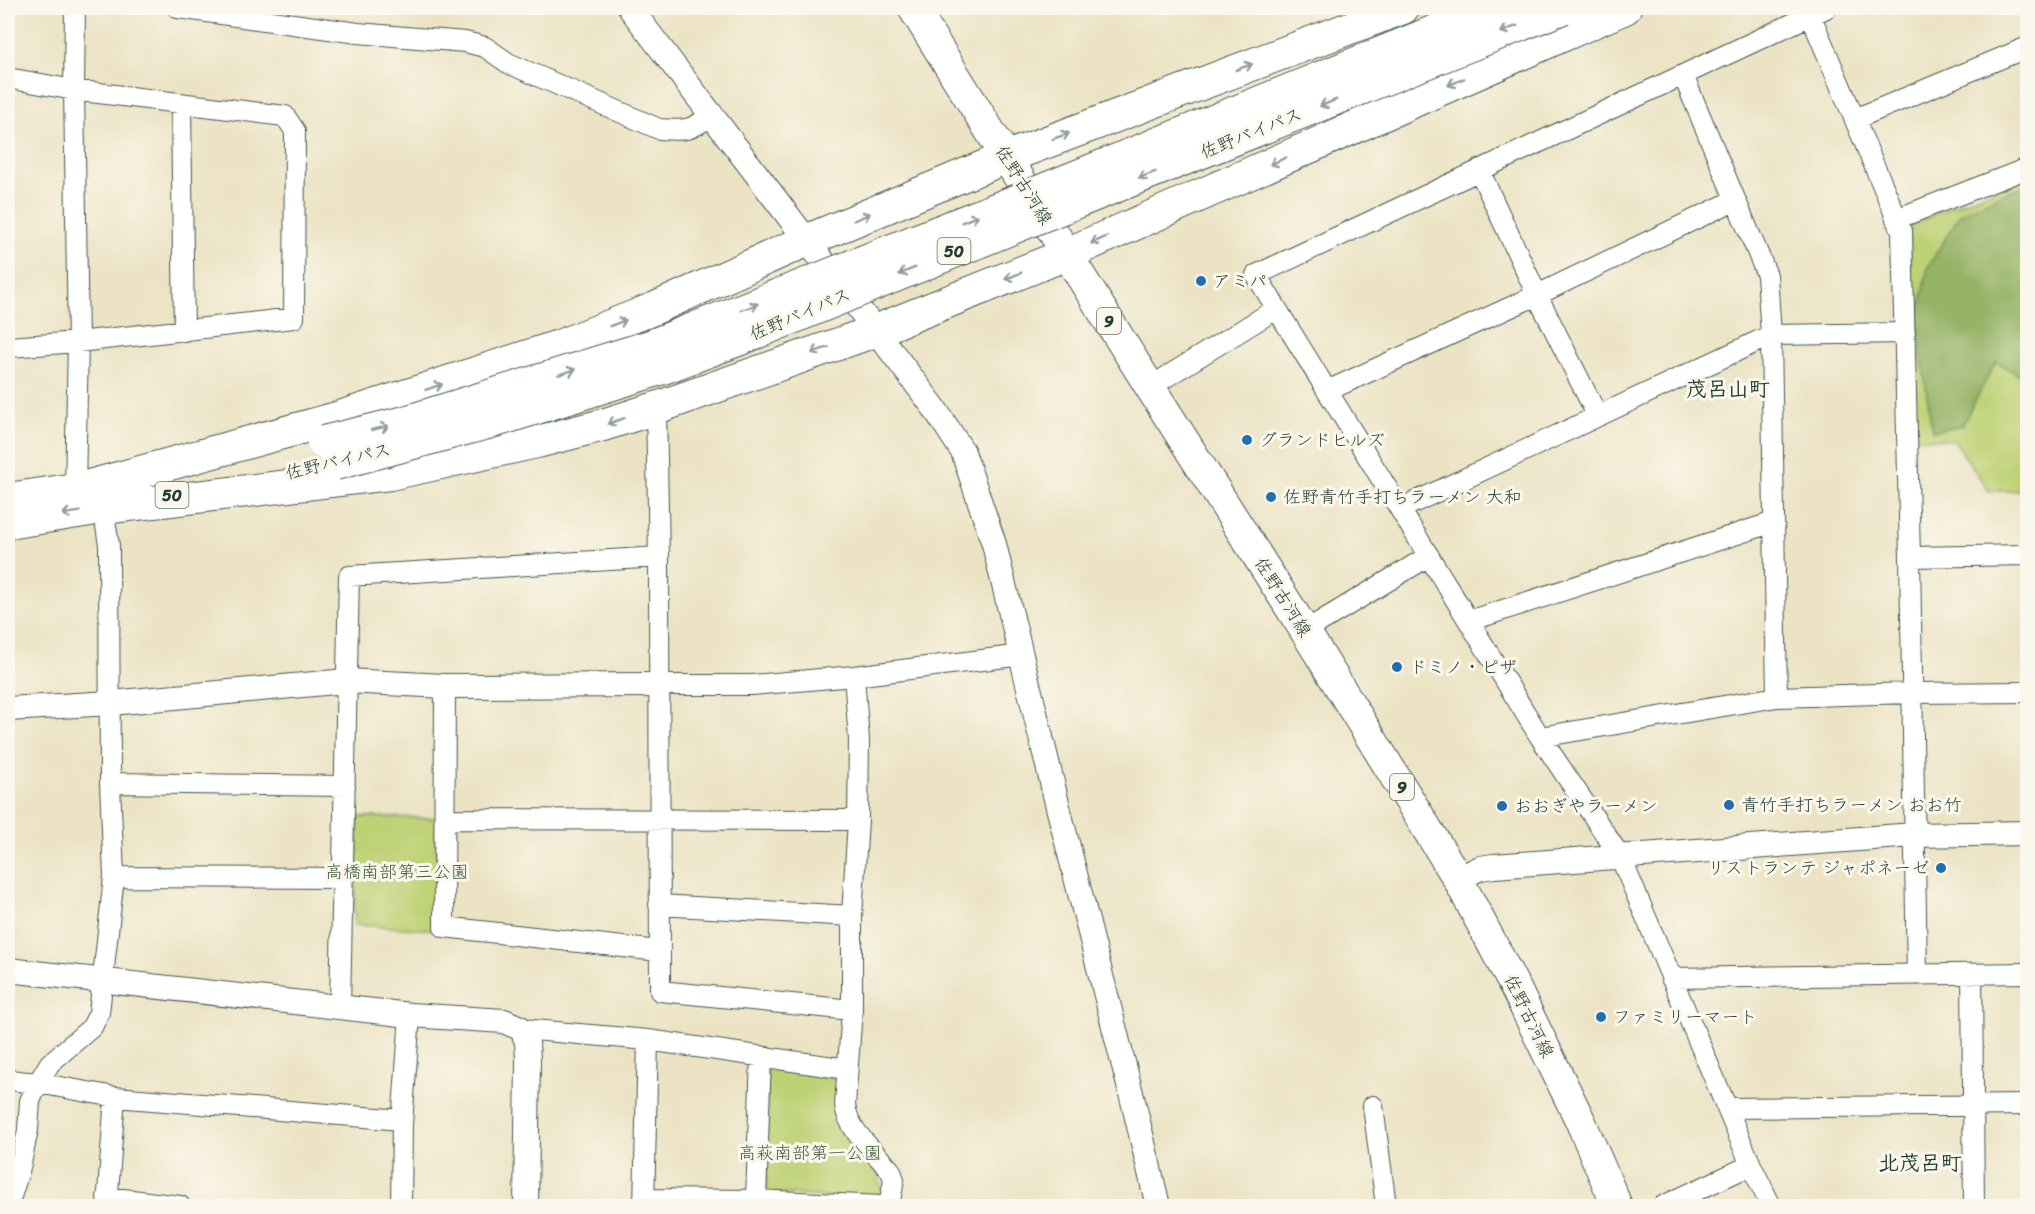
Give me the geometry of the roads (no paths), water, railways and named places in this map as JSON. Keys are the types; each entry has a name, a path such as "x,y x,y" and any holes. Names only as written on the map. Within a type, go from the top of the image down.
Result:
{"highway":[{"path":"75,490 338,418 559,346 653,309 808,240 1006,157 1403,8"},
{"name":"佐野バイパス","path":"8,499 75,490 208,466 329,453 405,422 650,346 1492,8"},
{"name":"佐野バイパス","path":"8,523 104,508 329,453 513,416 663,368 743,338 1563,8"},
{"path":"104,508 390,474 537,442 656,408 875,331 1067,254 1624,8"}],"main road":[{"name":"佐野古河線","path":"913,8 1305,631 1458,879 1517,991 1580,1120 1617,1206"}],"street":[{"path":"75,8 78,342 75,490"},
{"path":"178,8 358,33 465,42 485,47 508,63 659,129 678,130 695,127 712,115"},
{"path":"630,8 933,406 963,452 994,544 1158,1206"},
{"path":"1771,1206 1751,1165 1620,856 1540,737 1256,275 1818,11 1855,119 1902,231 1917,975"},
{"path":"1855,119 2028,47"},
{"path":"1683,75 1767,275 1771,335 1777,697"},
{"path":"8,78 74,90 285,116 295,131 294,318 78,342 8,347"},
{"path":"181,104 184,331"},
{"path":"1896,219 2028,168"},
{"path":"1479,170 1537,295 1597,415"},
{"path":"1327,390 1537,295 1735,200"},
{"path":"1150,387 1276,309"},
{"path":"1400,509 1771,335 1905,333"},
{"path":"656,408 660,685 660,991 852,1010"},
{"path":"9,1197 28,1130 30,1101 38,1083 50,1063 92,1027 99,1013 114,877 110,783 110,544 104,508"},
{"path":"1469,621 1774,522"},
{"path":"1910,557 2028,555"},
{"path":"1305,631 1429,556"},
{"path":"340,1007 350,576 659,557"},
{"path":"8,709 111,703 346,681 445,686 752,685 854,676 1022,655"},
{"path":"854,676 859,740 858,820 852,916 852,1010 845,1105 846,1115 851,1125 891,1171 894,1180 889,1206"},
{"path":"445,686 444,927 659,951"},
{"path":"1540,737 1777,697 2028,692"},
{"path":"110,783 345,786"},
{"path":"445,819 858,820"},
{"path":"1458,879 1480,868 1494,866 1914,835 2028,833"},
{"path":"114,877 343,878"},
{"path":"659,905 852,916"},
{"path":"8,970 410,1015 504,1021 522,1029 648,1040 847,1069"},
{"path":"1671,978 2028,973"},
{"path":"1972,974 1974,1206"},
{"path":"401,1206 402,1120 410,1015"},
{"path":"522,1029 527,1042 528,1060 526,1206"},
{"path":"648,1040 644,1203 756,1200 882,1206"},
{"path":"756,1200 761,1056"},
{"path":"8,1080 115,1097 402,1120"},
{"path":"115,1097 107,1202 180,1206"},
{"path":"1727,1108 2028,1104"},
{"path":"1373,1106 1386,1206"},
{"path":"1663,1206 1751,1165"}],"place":[{"name":"アミパ","path":"1201,281"},
{"name":"グランドヒルズ","path":"1247,440"},
{"name":"佐野青竹手打ちラーメン 大和","path":"1271,497"},
{"name":"ドミノ・ピザ","path":"1397,667"},
{"name":"青竹手打ちラーメン おお竹","path":"1729,805"},
{"name":"おおぎやラーメン","path":"1502,806"},
{"name":"リストランテ ジャポネーゼ","path":"1941,868"},
{"name":"ファミリーマート","path":"1601,1017"}],"district":[{"name":"茂呂山町","path":"1728,389"},
{"name":"北茂呂町","path":"1920,1163"}],"park label":[{"name":"高橋南部第三公園","path":"397,872"},
{"name":"高萩南部第一公園","path":"810,1153"}]}
